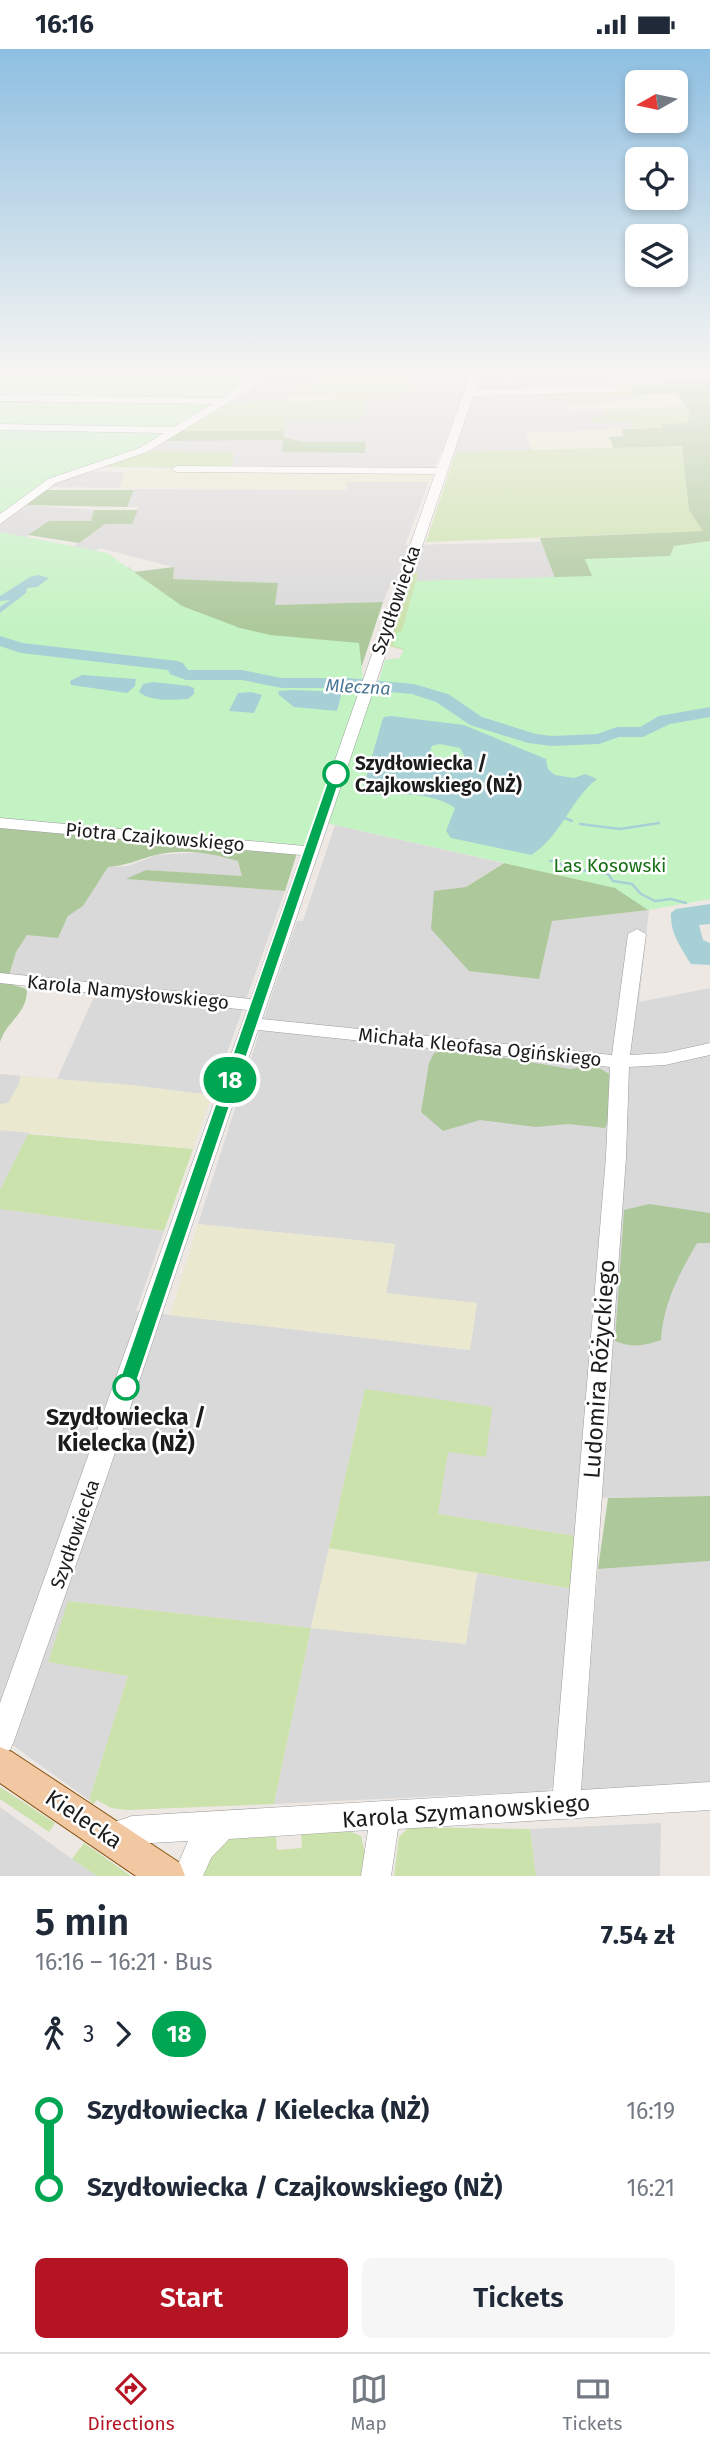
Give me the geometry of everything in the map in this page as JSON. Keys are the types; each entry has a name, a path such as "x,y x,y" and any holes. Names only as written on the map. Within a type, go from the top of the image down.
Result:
{"main road":[{"name":"Kielecka","path":"0,1763 167,1876"}],"street":[{"path":"0,520 52,481 122,457"},
{"name":"Szydłowiecka","path":"0,1741 90,1492 446,457"},
{"path":"177,469 441,471"},
{"name":"Piotra Czajkowskiego","path":"0,823 309,851"},
{"name":"Ludomira Różyckiego","path":"566,1804 620,1062 636,934"},
{"name":"Karola Namysłowskiego","path":"0,978 253,1014"},
{"name":"Michała Kleofasa Ogińskiego","path":"253,1014 620,1062 665,1059 710,1049"},
{"name":"Karola Szymanowskiego","path":"109,1837 132,1831 710,1796"},
{"path":"376,1876 385,1817"},
{"path":"188,1876 198,1850 205,1840 223,1825"}],"shaded area":[{"path":"32,457 120,457 79,471 124,472 120,488 48,487 23,505 94,510 91,521 49,521 25,538 74,546 105,524 132,524 138,507 127,507 135,489 346,490 347,482 429,482 405,545 542,542 556,578 391,583 383,602 274,605 277,583 173,579 173,567 100,548 58,577 35,571 25,578 3,573 11,567 0,565 0,518 28,495 0,490 0,459 24,463"},
{"path":"233,457 438,457 434,468 428,470 232,468"},
{"path":"335,825 503,863 466,887 552,921 649,910 639,1002 710,988 710,1496 585,1498 582,1537 438,1514 448,1451 365,1389 311,1627 465,1644 477,1573 580,1590 563,1782 546,1791 274,1804 311,1628 68,1601 128,1676 89,1800 0,1736 0,1209 164,1231 136,1311 469,1350 477,1303 386,1294 395,1244 198,1224 297,921 303,921"},
{"path":"208,852 238,861 243,877 146,870 128,879 285,891 212,1095 57,1079 97,990 8,981 16,952 27,934 58,938 68,916 83,906 107,867 128,866 157,855"},
{"path":"0,1074 57,1079 0,1190"},
{"path":"710,1561 710,1785 580,1792 598,1569"},
{"path":"0,1807 72,1859 97,1876 0,1876"},
{"path":"661,1823 660,1876 536,1876 530,1829"}],"green space":[{"path":"0,457 118,457 55,477 0,518"},
{"path":"127,457 233,457 232,468 102,467"},
{"path":"454,457 683,457 689,510 704,531 426,542"},
{"path":"683,457 710,457 710,653 610,577 555,578 540,538 703,531 689,510"},
{"path":"125,471 432,474 429,482 347,482 346,490 120,488"},
{"path":"44,490 134,490 127,507 21,505"},
{"path":"94,510 138,510 132,524 105,524 79,543 28,535 49,521 91,521"},
{"path":"0,532 107,553 182,606 240,628 270,635 359,643 363,682 378,684 385,660 400,658 404,649 393,645 397,633 402,631 416,581 592,576 585,559 670,556 674,546 710,541 710,899 648,910 615,888 322,822 313,850 0,820"},
{"path":"128,567 134,572 174,567 173,579 278,583 275,605 383,602 353,692 53,653"},
{"path":"414,572 418,575 406,618 414,643 404,650 388,646"},
{"name":"Las Kosowski","path":"588,811 649,910 552,921 539,979 469,971 431,929 434,891 466,887 504,863 533,869"},
{"path":"0,826 297,853 285,891 126,879 146,870 242,876 238,861 208,854 166,853 108,867 83,906 68,916 58,938 27,935 16,952 9,976 0,975"},
{"path":"0,981 27,989 24,1005 0,1042"},
{"path":"451,1049 571,1069 594,1065 611,1075 609,1119 605,1128 568,1124 536,1127 480,1120 443,1131 421,1112 429,1063 434,1053"},
{"path":"20,1076 212,1095 193,1149 0,1130 0,1104 8,1103 19,1084"},
{"path":"28,1134 193,1149 164,1231 0,1209 0,1190"},
{"path":"649,1204 710,1213 710,1243 697,1243 684,1266 665,1314 661,1340 643,1345 627,1345 615,1341 624,1210"},
{"path":"198,1224 395,1244 386,1293 477,1303 470,1350 170,1315"},
{"path":"365,1389 492,1407 486,1457 448,1452 438,1514 582,1537 580,1590 329,1548"},
{"path":"710,1496 710,1561 598,1569 608,1498"},
{"path":"329,1548 477,1573 466,1644 311,1628"},
{"path":"68,1601 311,1628 274,1804 127,1810 111,1808 97,1800 93,1804 89,1800 128,1676 48,1662"},
{"path":"0,1787 55,1823 49,1832 0,1799"},
{"path":"409,1827 530,1829 536,1876 394,1876 399,1837"},
{"path":"347,1830 361,1836 365,1854 362,1876 198,1876 217,1840 276,1836 277,1850 302,1848 301,1834"},
{"path":"84,1843 131,1876 97,1876 72,1859"}],"water":[{"path":"38,575 49,578 37,587 27,588 26,593 0,613 0,607 10,600 0,601 0,596 30,577"},
{"path":"82,675 136,679 135,686 127,693 71,685 70,681"},
{"path":"153,682 189,686 194,688 194,694 188,699 163,700 139,692 143,684"},
{"path":"278,691 342,692 337,711 294,707 279,695"},
{"path":"238,693 262,695 254,713 229,711"},
{"path":"384,717 464,725 546,759 548,769 555,775 574,778 585,774 597,779 580,797 558,829 531,855 451,838 446,831 455,808 444,802 410,795 361,795","holes":["440,744 460,748 465,757 460,761 436,757 430,751 432,746"]},
{"path":"710,904 710,924 699,925 703,940 710,943 710,965 691,964 674,934 671,913 676,909"}],"waterway":[{"name":"Mleczna","path":"0,641 21,648 177,666 176,671 186,675 242,675 282,683 348,683 414,689 442,698 476,721 534,739 552,741 599,739 617,732 643,732 665,720 710,712"},
{"path":"565,818 572,821"},
{"path":"580,824 620,829 659,823"},
{"path":"550,861 556,861 567,868 608,874 613,881 632,884 641,894 655,901 671,899 686,903"}],"bus line":[{"name":"18","path":"126,1387 336,774"}],"place":[{"name":"Szydłowiecka / Czajkowskiego (NŻ)","path":"336,774"},
{"name":"Szydłowiecka / Kielecka (NŻ)","path":"126,1387"}]}
